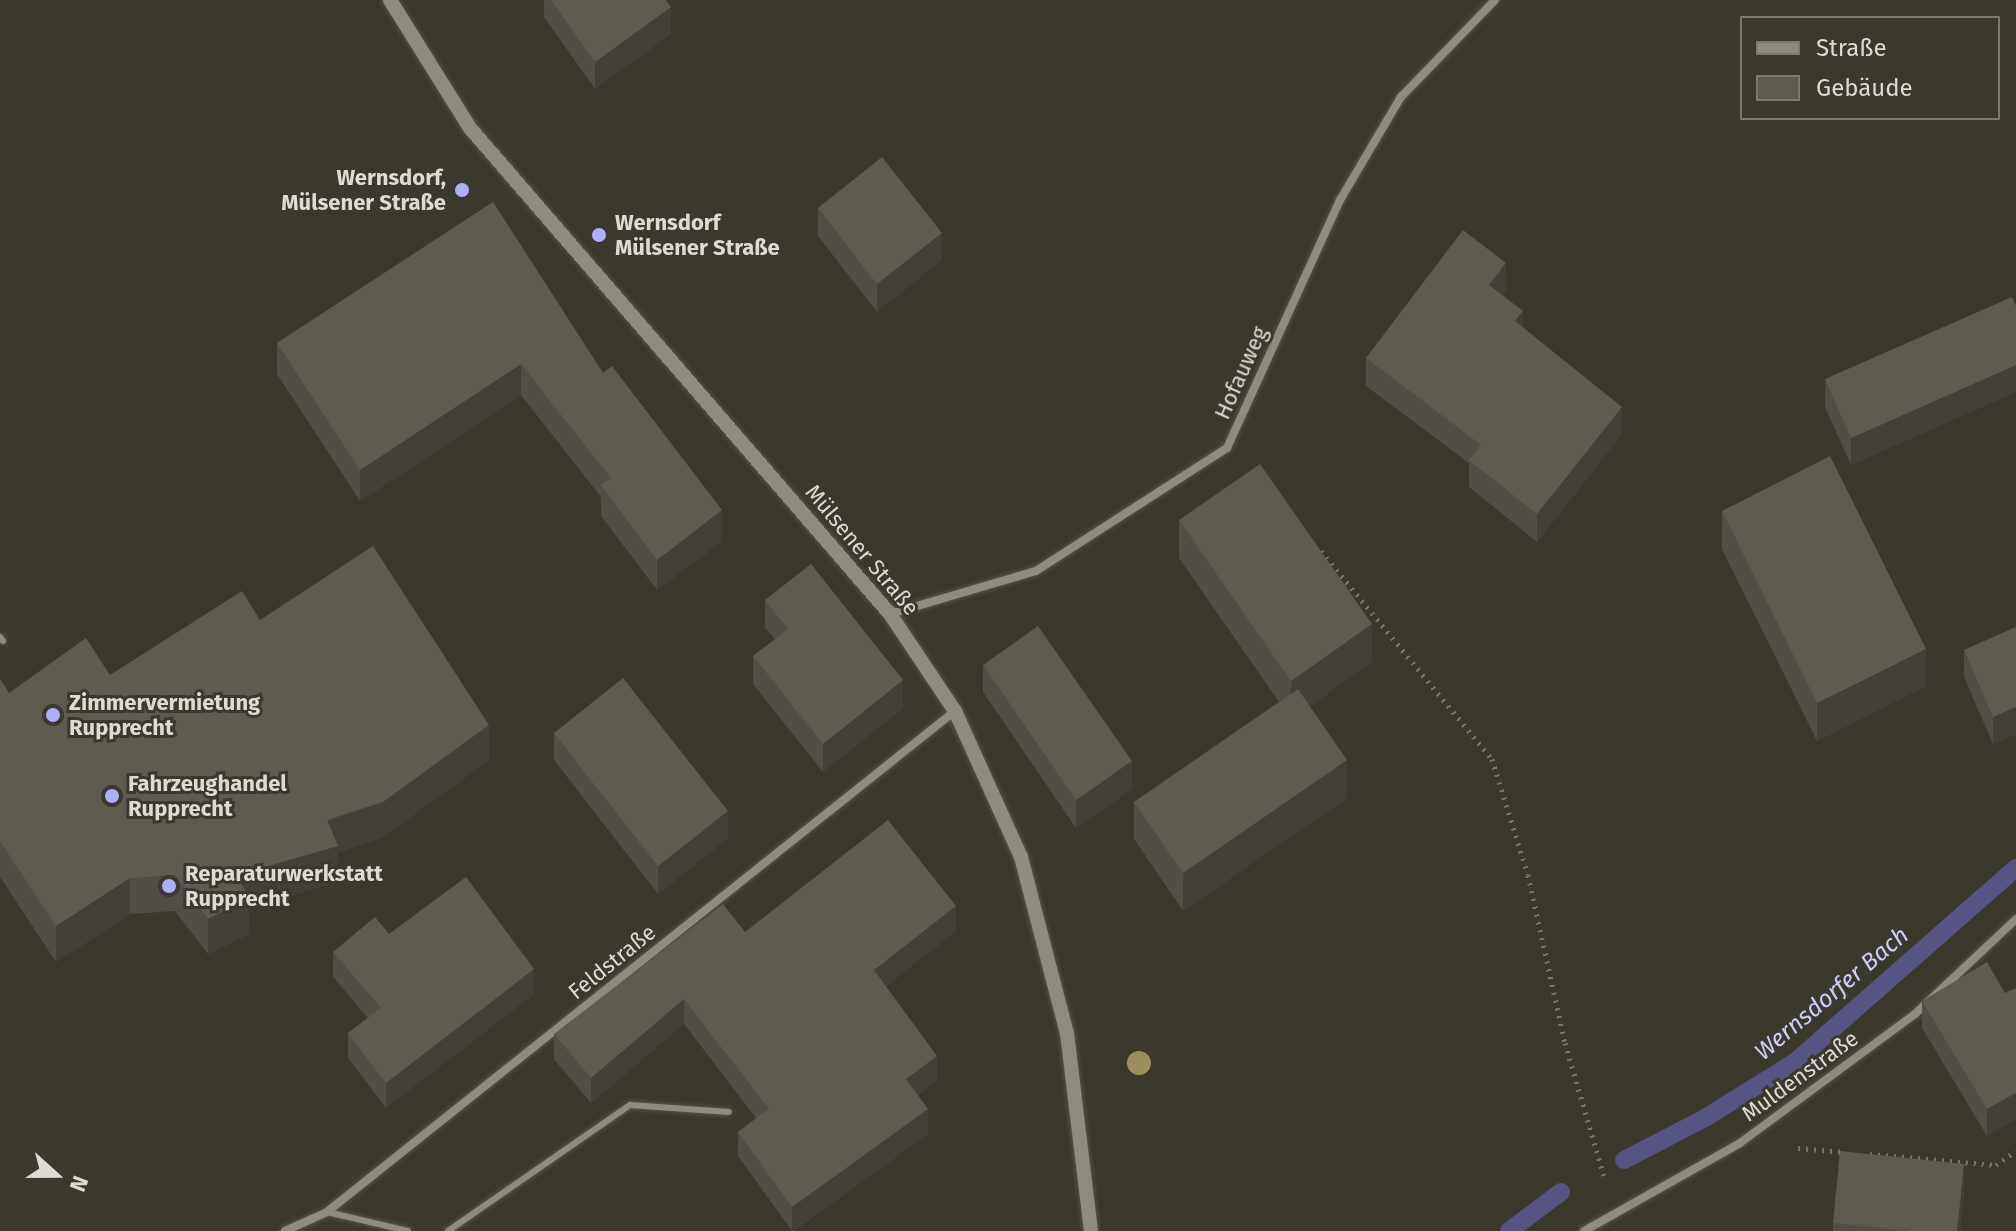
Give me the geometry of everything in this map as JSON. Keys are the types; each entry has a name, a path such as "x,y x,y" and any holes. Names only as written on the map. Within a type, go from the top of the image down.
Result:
{"street":[{"name":"Mülsener Straße","path":"390,0 470,128 890,614 955,711 1021,857 1067,1033 1091,1231"},
{"name":"Hofauweg","path":"890,614 1036,571 1227,448 1340,200 1394,110 1495,0"},
{"name":"Feldstraße","path":"285,1231 327,1212 955,711"},
{"name":"Muldenstraße","path":"1584,1231 1740,1143 1915,1014 2016,919"}],"lane":[{"path":"452,1230 630,1105 729,1112"},
{"path":"327,1212 408,1231"}],"path":[{"path":"1316,546 1492,759 1528,875 1565,1043 1615,1212"},
{"path":"1740,1143 1996,1165 2016,1151"}],"building":[{"path":"551,0 666,0 671,7 595,62"},
{"path":"882,157 942,233 877,284 818,208"},
{"path":"493,202 603,373 612,366 722,510 657,560 601,485 611,478 521,364 360,470 277,343"},
{"path":"1463,230 1506,263 1489,285 1523,311 1515,321 1622,407 1537,514 1469,460 1481,445 1366,358"},
{"path":"2012,297 2016,306 2016,365 1851,438 1825,379"},
{"path":"1830,456 1926,649 1817,703 1722,511"},
{"path":"1260,464 1372,624 1291,681 1179,520"},
{"path":"373,546 489,725 383,802 327,820 338,846 237,875 249,898 208,919 175,875 130,878 56,926 0,841 0,679 9,693 86,638 110,675 242,591 260,620"},
{"path":"811,564 903,680 823,744 753,656 788,629 765,600"},
{"path":"1038,626 1132,761 1076,800 983,665"},
{"path":"2016,627 2016,707 1993,717 1964,650"},
{"path":"623,678 728,811 658,866 554,733"},
{"path":"1298,689 1347,760 1183,873 1134,802"},
{"path":"888,820 956,906 874,970 937,1056 906,1079 928,1109 792,1207 738,1132 769,1109 684,999 591,1078 554,1034 723,904 745,932"},
{"path":"466,877 534,969 386,1083 348,1033 381,1008 333,952 375,917 389,934"},
{"path":"1987,962 2005,993 2016,988 2016,1093 1987,1109 1922,1001"},
{"path":"1840,1151 1964,1164 1957,1231 1910,1231 1833,1223"}],"waterway":[{"name":"Wernsdorfer Bach","path":"1624,1160 1705,1118 1795,1062 2016,868"},
{"name":"Wernsdorfer Bach","path":"1509,1231 1561,1192"}],"place":[{"name":"Wernsdorf, Mülsener Straße","path":"462,190"},
{"name":"Wernsdorf Mülsener Straße","path":"599,235"},
{"name":"Zimmervermietung Rupprecht","path":"53,715"},
{"name":"Fahrzeughandel Rupprecht","path":"112,796"},
{"name":"Reparaturwerkstatt Rupprecht","path":"169,886"}]}
